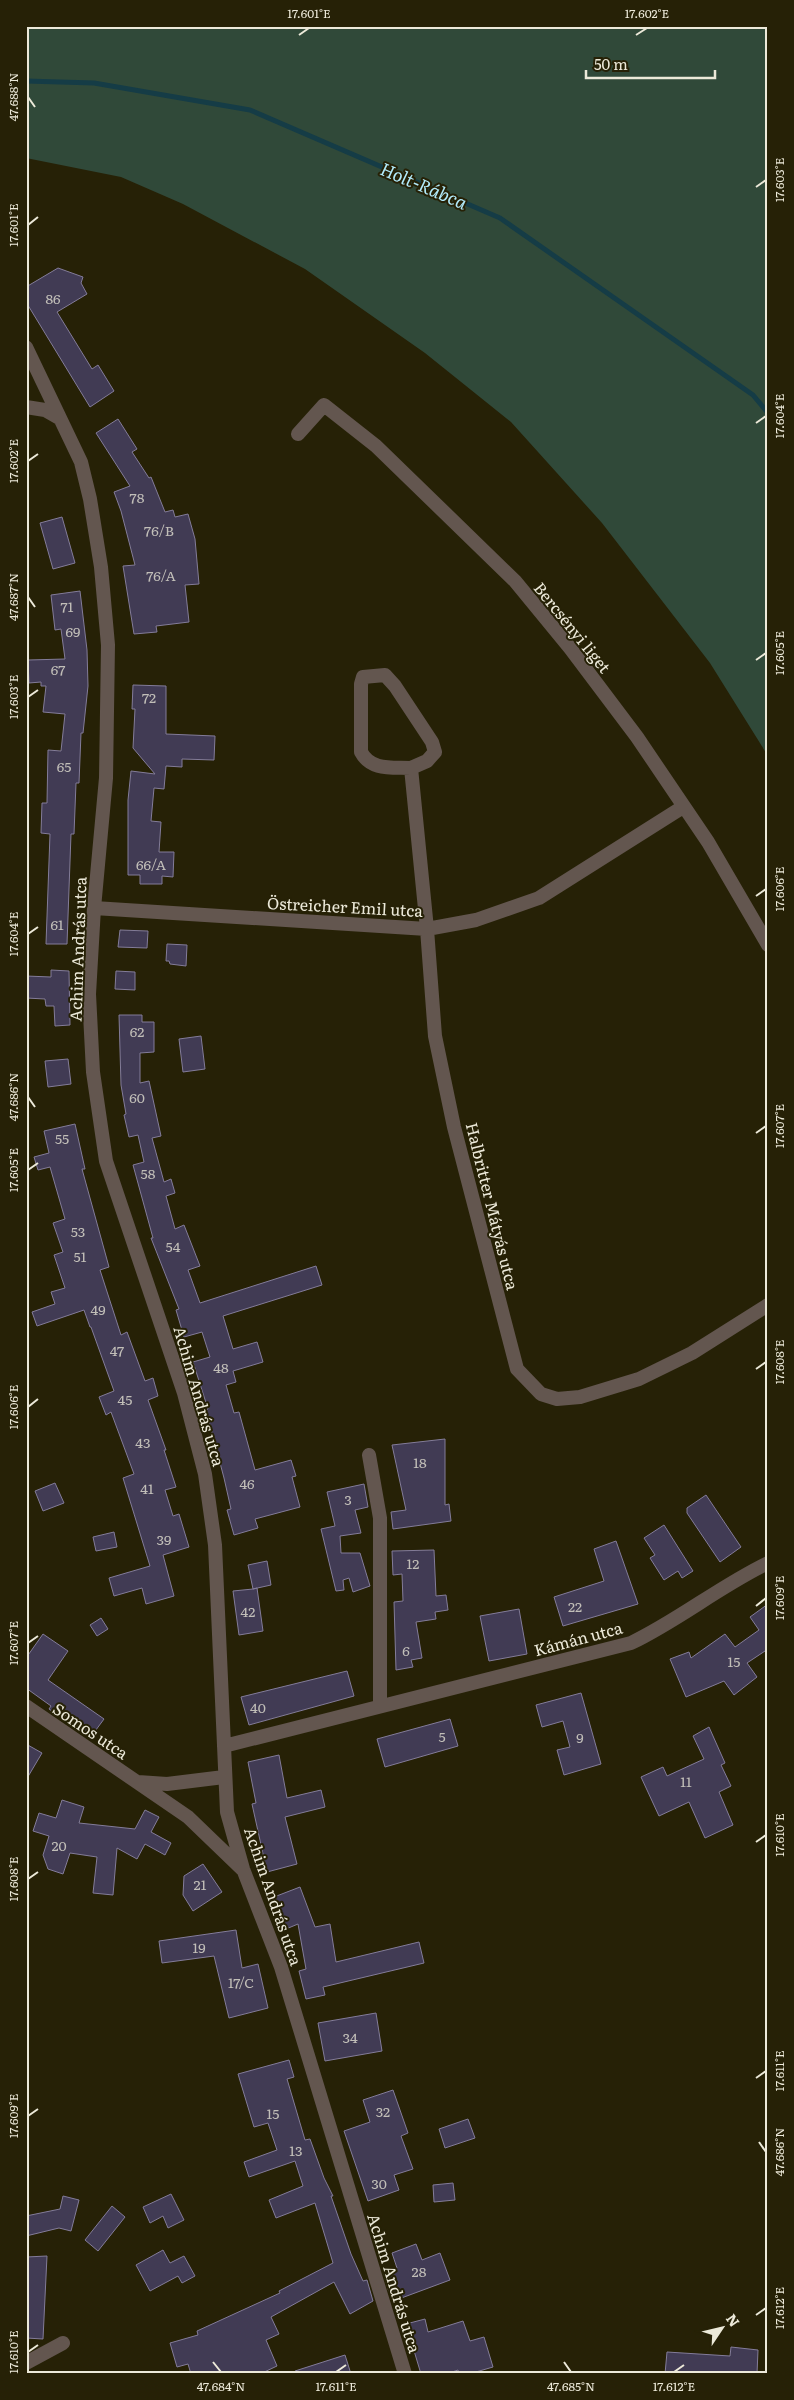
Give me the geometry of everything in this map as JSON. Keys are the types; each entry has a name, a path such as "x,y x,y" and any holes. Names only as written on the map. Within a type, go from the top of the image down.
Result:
{"street":[{"name":"Achim András utca","path":"26,347 81,462 90,499 101,567 108,645 106,778 94,908 89,994 92,1062 106,1161 184,1393 205,1474 215,1545 224,1777 229,1821 243,1869 281,1967 405,2374"},
{"name":"Bercsényi liget","path":"298,434 324,405 376,446 515,582 570,648 631,729 708,842 768,945"},
{"path":"26,407 45,410 59,418"},
{"path":"385,675 395,686 432,742 435,752 426,762 411,768 378,767 365,760 361,752 361,684 363,677 385,675"},
{"name":"Halbritter Mátyás utca","path":"411,768 427,929 435,1036 454,1127 517,1369 541,1394 557,1399 580,1397 640,1379 692,1353 768,1305"},
{"name":"Östreicher Emil utca","path":"94,908 427,929 476,920 539,898 683,807"},
{"path":"369,1455 380,1518 380,1705"},
{"name":"Kámán utca","path":"224,1746 631,1643 658,1630 744,1575 768,1563"},
{"name":"Somos utca","path":"26,1706 188,1817 243,1869"},
{"path":"136,1782 167,1784 224,1777"},
{"path":"26,2363 63,2343"}],"green space":[{"path":"26,26 768,26 768,756 710,663 602,523 511,422 425,353 305,269 183,204 121,177 26,158"}],"building":[{"path":"58,268 83,277 81,283 87,294 57,312 92,369 98,365 114,391 90,407 26,302 26,287"},
{"path":"118,419 137,449 132,452 149,478 151,477 165,512 173,510 175,517 188,514 195,539 199,584 185,585 189,622 156,626 157,632 134,634 123,566 135,565 114,492 130,486 96,433"},
{"path":"62,517 75,563 53,569 40,523"},
{"path":"80,591 87,650 88,686 83,733 81,733 79,783 76,783 74,834 71,834 67,944 46,944 50,834 41,833 42,803 47,803 48,750 61,751 65,714 43,712 46,686 41,686 41,682 29,683 28,660 65,659 61,629 55,630 51,595"},
{"path":"133,685 166,686 166,734 215,736 214,760 182,759 182,767 166,766 164,789 154,788 151,821 161,822 159,852 174,852 173,877 162,876 162,884 140,884 140,875 128,875 128,800 131,771 155,774 133,748 135,709 132,709"},
{"path":"120,930 148,931 147,948 118,947"},
{"path":"167,944 187,945 186,966 170,964 169,961 166,961"},
{"path":"51,970 69,971 70,1025 55,1026 54,1006 46,1006 45,999 26,998 26,976 51,977"},
{"path":"116,971 135,972 135,990 115,989"},
{"path":"119,1015 142,1015 142,1022 154,1022 154,1052 140,1053 140,1083 149,1081 161,1136 152,1138 164,1182 171,1179 175,1193 166,1196 175,1229 184,1225 200,1266 188,1270 200,1303 316,1266 322,1285 223,1316 233,1349 257,1342 263,1362 233,1371 236,1382 226,1385 234,1413 239,1412 255,1470 291,1460 296,1476 292,1477 300,1507 255,1519 258,1528 234,1535 227,1510 231,1509 206,1410 208,1409 193,1362 210,1357 202,1332 184,1337 176,1310 179,1309 151,1238 153,1238 133,1165 144,1162 138,1135 129,1137 124,1115 126,1114 121,1085"},
{"path":"201,1036 205,1069 183,1072 179,1039"},
{"path":"68,1059 71,1084 48,1087 45,1061"},
{"path":"75,1124 85,1169 82,1169 109,1267 100,1270 121,1335 127,1332 145,1381 153,1378 158,1396 148,1400 166,1450 164,1450 176,1487 165,1490 173,1516 179,1514 189,1547 163,1555 174,1596 146,1604 142,1588 114,1596 109,1578 150,1566 123,1478 134,1474 111,1412 106,1415 99,1397 114,1391 91,1327 84,1310 37,1326 32,1312 55,1304 51,1292 65,1288 54,1255 63,1252 53,1223 65,1219 50,1167 38,1170 34,1157 49,1153 44,1131"},
{"path":"445,1439 445,1505 449,1504 451,1521 393,1529 391,1512 406,1510 392,1445"},
{"path":"55,1483 64,1503 43,1511 35,1491"},
{"path":"364,1484 368,1507 355,1510 361,1533 340,1536 341,1553 360,1553 370,1586 353,1592 349,1578 343,1580 344,1590 336,1591 321,1529 335,1526 327,1492"},
{"path":"706,1495 741,1547 720,1562 687,1513 687,1508"},
{"path":"664,1525 693,1571 682,1578 678,1571 664,1580 650,1558 655,1555 644,1538"},
{"path":"114,1532 117,1547 96,1551 93,1537"},
{"path":"616,1541 638,1604 563,1626 554,1597 604,1581 594,1549"},
{"path":"434,1550 436,1596 446,1595 448,1610 435,1612 436,1619 416,1622 422,1658 411,1660 413,1667 396,1670 394,1602 403,1601 402,1574 393,1575 392,1551"},
{"path":"267,1561 271,1585 257,1588 263,1631 239,1635 233,1591 253,1589 248,1565"},
{"path":"768,1604 768,1649 747,1663 757,1677 734,1695 724,1681 686,1697 670,1659 689,1652 691,1658 725,1634 735,1647 759,1630 750,1617"},
{"path":"519,1609 527,1654 489,1661 480,1616"},
{"path":"101,1618 108,1629 97,1636 90,1625"},
{"path":"43,1634 68,1651 48,1680 104,1719 90,1738 68,1722 69,1717 65,1715 63,1719 49,1709 51,1706 26,1688 26,1658"},
{"path":"347,1671 354,1696 249,1725 241,1697"},
{"path":"581,1693 601,1764 564,1775 557,1750 570,1747 563,1721 542,1727 536,1705"},
{"path":"450,1719 458,1746 385,1767 377,1739"},
{"path":"709,1727 725,1763 721,1765 731,1786 719,1792 733,1825 705,1838 689,1802 659,1816 641,1777 663,1767 667,1776 704,1759 693,1736"},
{"path":"26,1744 42,1753 26,1780"},
{"path":"279,1755 287,1798 321,1790 325,1807 285,1817 297,1864 267,1872 252,1804 256,1803 248,1762"},
{"path":"62,1800 84,1807 79,1823 135,1829 145,1810 159,1817 151,1832 171,1843 165,1855 145,1844 137,1859 117,1848 113,1895 93,1893 97,1857 70,1853 63,1874 48,1869 43,1855 49,1836 33,1831 39,1813 56,1818"},
{"path":"203,1864 222,1892 193,1911 183,1895 184,1876"},
{"path":"300,1887 315,1927 330,1924 336,1962 419,1942 424,1963 323,1987 325,1995 306,1999 299,1971 306,1969 298,1924 286,1929 274,1897"},
{"path":"236,1930 242,1968 258,1964 268,2008 229,2018 214,1956 162,1963 159,1941"},
{"path":"376,2013 382,2051 325,2061 318,2023"},
{"path":"289,2060 294,2077 287,2079 305,2140 310,2139 324,2178 333,2196 331,2196 351,2254 363,2281 367,2280 373,2301 350,2314 334,2282 271,2317 279,2334 266,2340 277,2366 260,2374 191,2374 188,2364 177,2367 170,2343 198,2335 197,2331 280,2293 279,2291 333,2263 315,2203 276,2218 269,2200 303,2186 295,2161 249,2177 244,2162 277,2150 268,2123 254,2127 238,2074"},
{"path":"393,2090 408,2133 401,2136 413,2169 394,2175 399,2190 368,2201 344,2131 370,2122 363,2100"},
{"path":"468,2119 475,2138 445,2148 439,2129"},
{"path":"453,2183 455,2200 434,2202 433,2185"},
{"path":"171,2194 184,2220 168,2228 163,2216 150,2223 143,2207"},
{"path":"63,2196 79,2200 71,2231 59,2228 26,2236 26,2216 60,2209"},
{"path":"112,2206 125,2217 98,2251 85,2240"},
{"path":"416,2244 422,2260 440,2253 450,2280 396,2300 392,2290 389,2292 384,2274 397,2268 392,2253"},
{"path":"163,2250 170,2263 184,2256 195,2276 182,2283 178,2276 150,2291 136,2265"},
{"path":"47,2256 43,2339 26,2338 26,2257"},
{"path":"425,2319 428,2332 463,2321 470,2341 484,2337 493,2367 469,2374 459,2374 458,2370 446,2374 421,2374 406,2324"},
{"path":"731,2347 758,2350 757,2374 665,2374 667,2352 730,2356"},
{"path":"345,2355 351,2374 296,2374 295,2371"}],"waterway":[{"name":"Holt-Rábca","path":"26,81 94,83 250,110 500,218 753,395 768,413"}]}
